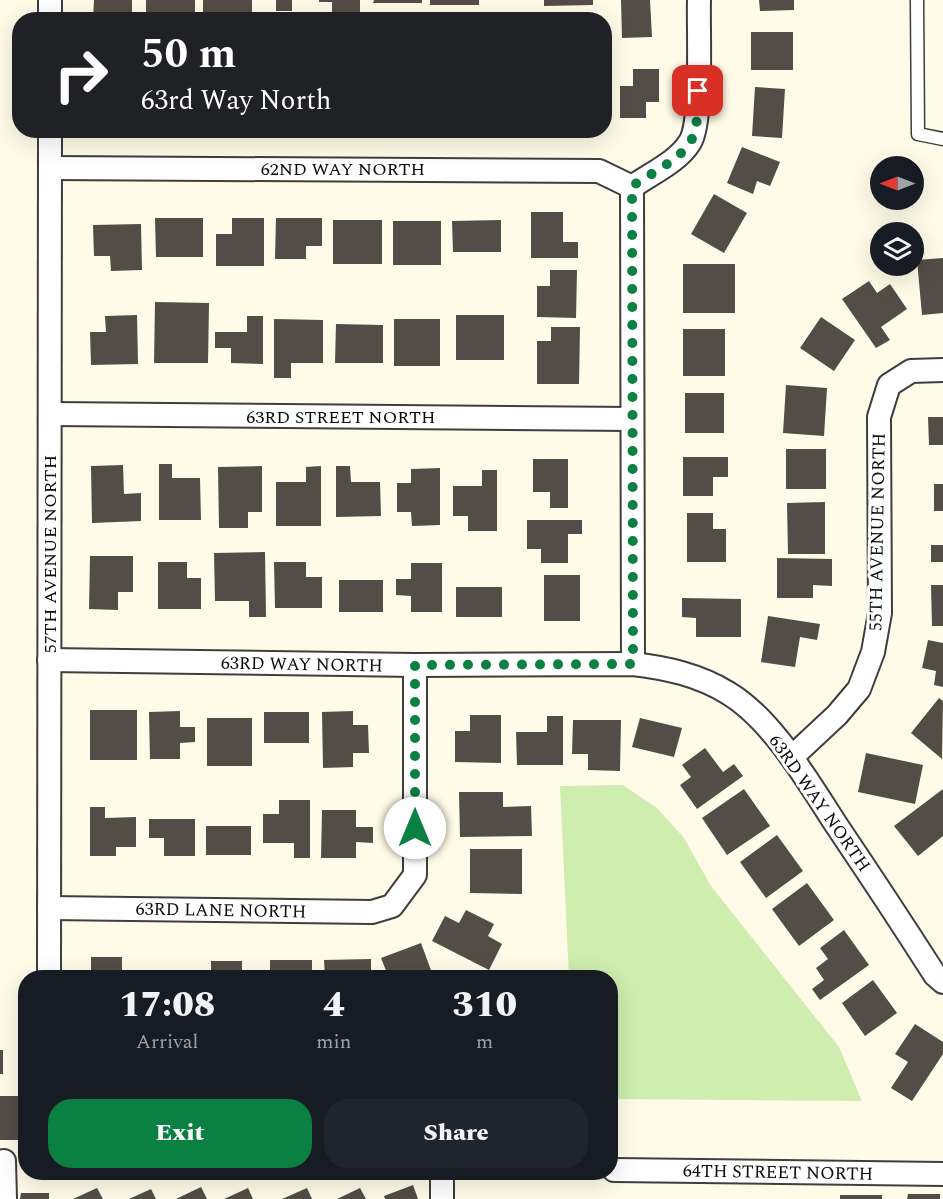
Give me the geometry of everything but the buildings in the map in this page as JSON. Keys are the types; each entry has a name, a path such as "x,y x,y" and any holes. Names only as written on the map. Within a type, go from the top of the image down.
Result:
{"street":[{"path":"633,664 632,186 673,159 690,141 698,114 699,0"},
{"name":"57TH AVENUE NORTH","path":"48,970 50,138"},
{"name":"62ND WAY NORTH","path":"50,168 599,171 632,186"},
{"name":"55TH AVENUE NORTH","path":"792,757 837,715 859,689 873,652 880,612 879,417 889,385 911,370 943,370"},
{"name":"63RD STREET NORTH","path":"51,414 632,419"},
{"name":"63RD WAY NORTH","path":"49,660 415,665 633,664 667,668 694,677 728,693 751,709 792,757 935,975 943,982"},
{"name":"63RD LANE NORTH","path":"48,908 372,912 392,906 415,875 415,665"},
{"path":"5,1199 10,1161"},
{"name":"64TH STREET NORTH","path":"618,1170 943,1174"},
{"path":"442,1180 442,1199"}],"lane":[{"path":"917,0 918,134 943,139"}],"green space":[{"path":"623,785 657,808 684,838 711,886 839,1047 862,1101 618,1099 618,970 569,970 560,786"}],"route":[{"path":"415,828 415,665 633,664 632,186 673,159 690,141 698,114 698,91"}]}
